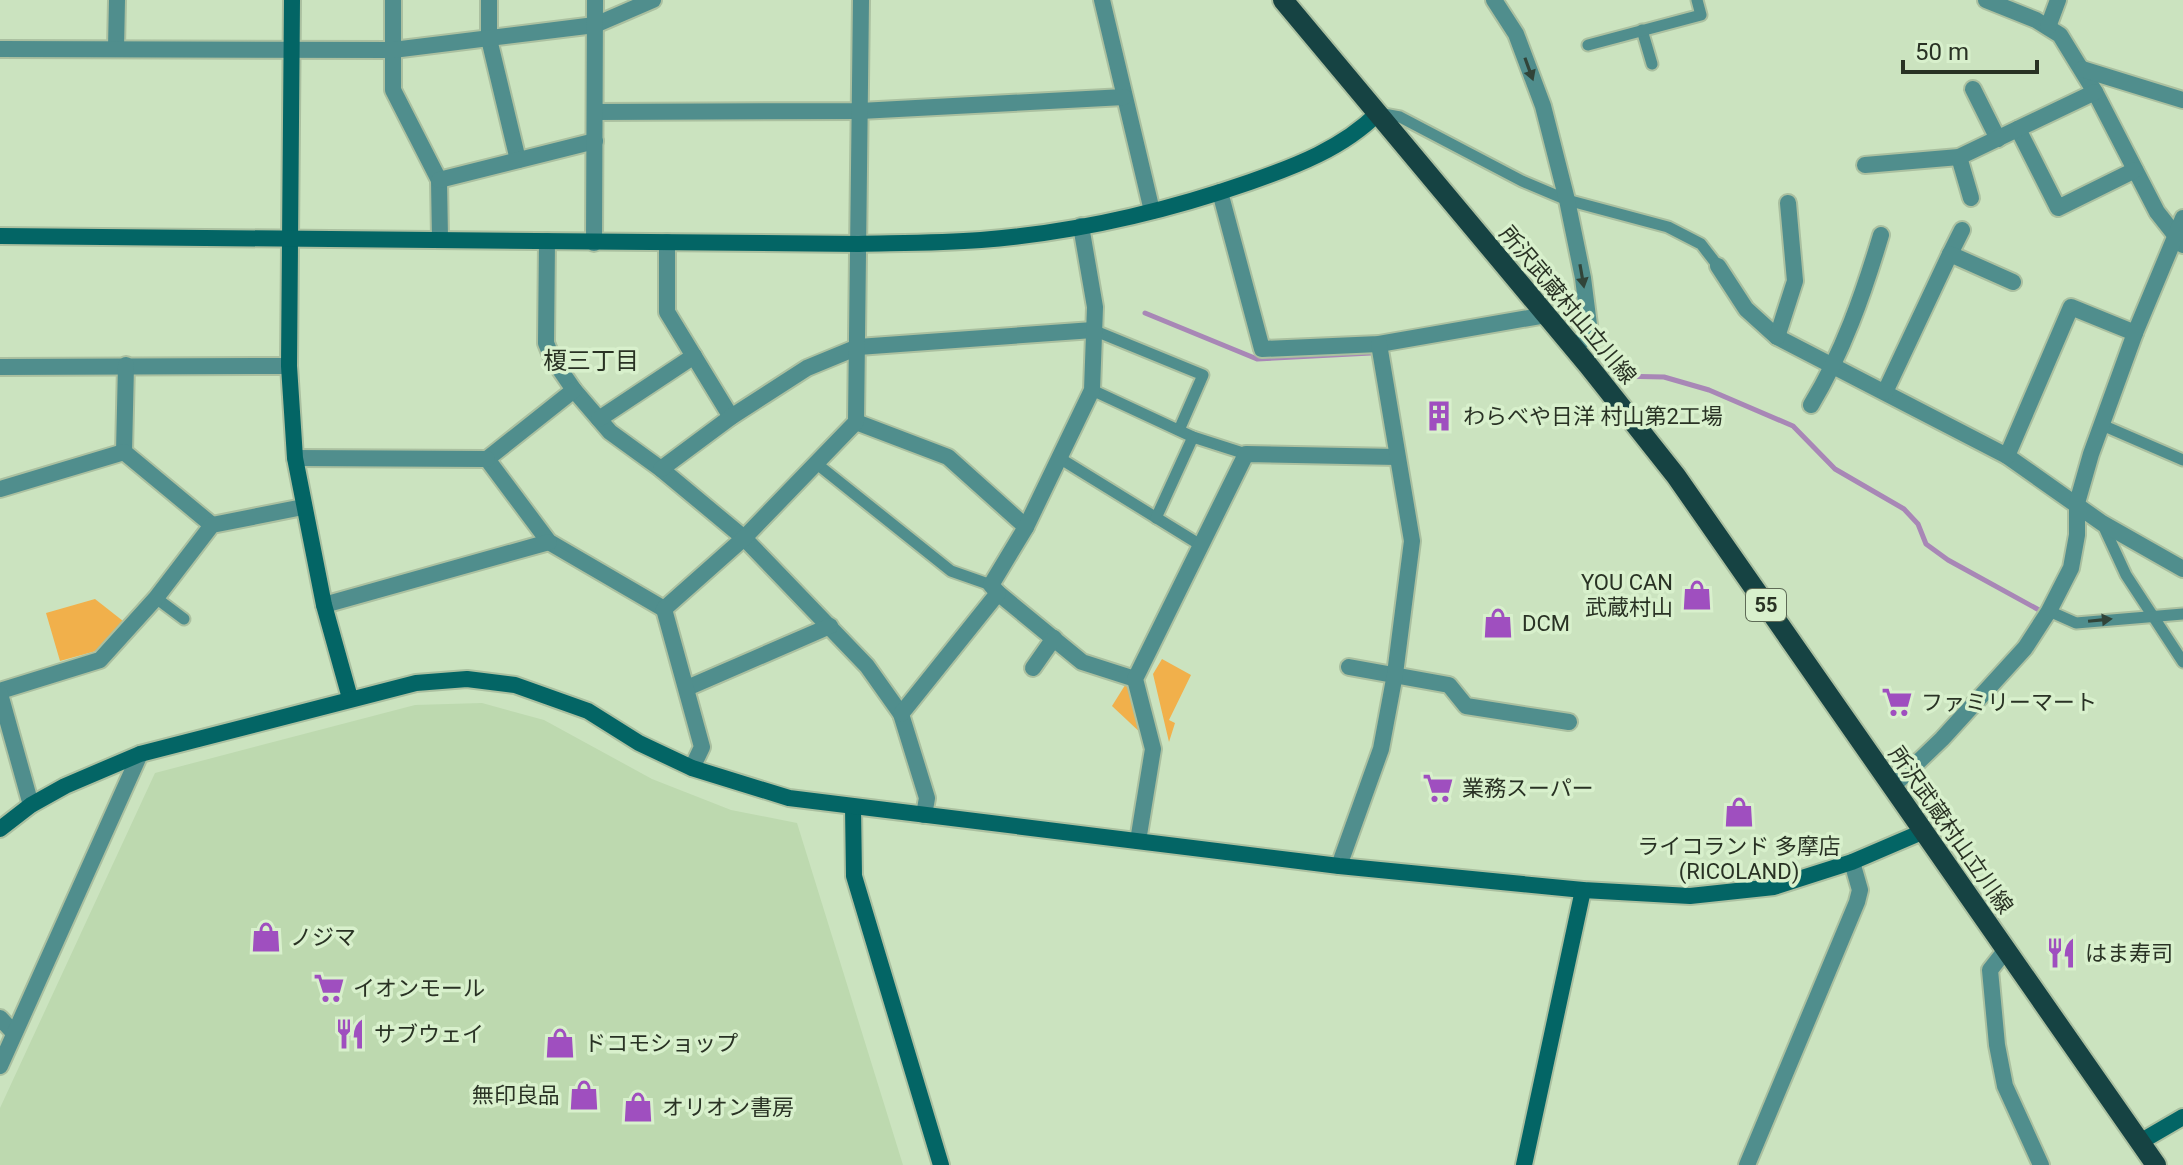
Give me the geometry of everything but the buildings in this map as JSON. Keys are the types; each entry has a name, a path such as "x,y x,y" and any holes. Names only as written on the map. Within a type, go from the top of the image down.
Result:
{"main road":[{"name":"所沢武蔵村山立川線","path":"1287,2 1676,476 2156,1165"}],"street":[{"path":"116,48 117,0"},
{"path":"292,0 289,366 295,458 324,605 350,698"},
{"path":"393,0 393,90 439,180 440,239"},
{"path":"489,0 489,39 518,160"},
{"path":"594,243 595,0"},
{"path":"0,49 393,50 595,25 653,0"},
{"path":"664,609 744,538 856,422 861,0"},
{"path":"1102,0 1152,211"},
{"path":"1494,0 1516,34 1543,106 1567,200 1589,325 1584,339 1573,348"},
{"path":"1986,0 2036,20 2060,35 2095,92 2157,212 2178,241"},
{"path":"2048,27 2058,0"},
{"path":"2082,69 2183,100"},
{"path":"1973,89 1998,139"},
{"path":"1865,165 1959,157 2095,92"},
{"path":"595,112 860,111 1124,97"},
{"path":"0,236 859,244 983,239 1081,226 1220,192 1283,171 1335,146 1358,133 1378,113"},
{"path":"2018,129 2058,208 2135,170"},
{"path":"439,180 595,141"},
{"path":"1959,157 1971,198"},
{"path":"1220,192 1262,349 1379,344 1546,315"},
{"path":"1777,337 1795,281 1788,203"},
{"path":"1892,787 1942,739 2025,648 2071,568 2077,535 2077,503 2135,333 2178,241 2183,218"},
{"path":"901,714 995,589 1092,390 1095,307 1081,226"},
{"path":"1885,392 1962,230"},
{"path":"1811,405 1834,368 1867,284 1881,235"},
{"path":"547,241 546,343 552,358 574,390 610,432 661,469 744,538 867,666 901,714 927,798 924,815"},
{"path":"667,242 667,312 731,417"},
{"path":"1950,254 2013,282"},
{"path":"1718,266 1746,309 1777,337 2007,456 2102,523 2183,569"},
{"path":"2007,456 2071,307 2135,333"},
{"path":"661,469 731,417 807,368 858,347 1093,330"},
{"path":"1339,866 1381,749 1395,674 1412,541 1379,344"},
{"path":"599,419 694,356"},
{"path":"124,452 126,365"},
{"path":"0,367 289,366"},
{"path":"295,458 487,459 574,390"},
{"path":"856,422 948,457 1026,527"},
{"path":"0,489 124,452"},
{"path":"124,452 212,525"},
{"path":"1138,841 1153,749 1135,679 1246,454 1397,457"},
{"path":"487,459 549,542 664,609 702,747 692,768"},
{"path":"31,805 0,692 100,660 156,598 212,525 303,507"},
{"path":"324,605 549,542"},
{"path":"995,589 1082,662 1135,679"},
{"path":"687,688 830,626"},
{"path":"1033,668 1054,638"},
{"path":"1349,667 1449,685 1466,706 1569,722"},
{"path":"0,829 31,805 65,786 140,754 350,698 416,683 467,679 515,685 588,711 639,743 692,768 789,798 1339,866 1583,890 1690,896 1774,887 1852,862 1922,832"},
{"path":"0,1066 140,754"},
{"path":"853,807 854,876 941,1165"},
{"path":"1747,1165 1857,902 1860,890 1852,862"},
{"path":"1524,1165 1583,890"},
{"path":"2005,951 1990,970 1997,1045 2005,1086 2041,1165"},
{"path":"0,1018 14,1033"},
{"path":"2140,1142 2183,1117"}],"lane":[{"path":"1588,45 1701,15 1697,0"},
{"path":"1642,30 1652,64"},
{"path":"1378,113 1400,117 1522,181 1567,200 1668,227 1701,244 1718,266"},
{"path":"1093,330 1203,375 1179,430"},
{"path":"1092,390 1193,437 1246,454"},
{"path":"2102,425 2183,460"},
{"path":"1156,518 1193,437"},
{"path":"1061,459 1202,546"},
{"path":"817,464 951,571 995,589"},
{"path":"2102,523 2126,575 2183,662"},
{"path":"156,598 184,619"},
{"path":"2049,611 2076,623 2183,614"}],"shaded area":[{"path":"95,599 123,621 96,651 60,661 46,613"},
{"path":"1162,659 1191,675 1169,720 1175,723 1169,742 1153,674"},
{"path":"1127,682 1132,692 1144,736 1112,706"},
{"path":"482,703 544,720 652,779 731,810 797,823 903,1165 0,1165 0,1108 155,773 415,705"}],"waterway":[{"path":"1145,313 1257,359 1371,353"},
{"path":"1603,378 1664,377 1709,390 1793,426 1835,469 1904,509 1918,524 1926,544 1948,560 2039,610"}],"place":[{"name":"わらべや日洋 村山第2工場","path":"1439,416"},
{"name":"YOU CAN 武蔵村山","path":"1697,595"},
{"name":"DCM","path":"1498,623"},
{"name":"ファミリーマート","path":"1897,702"},
{"name":"業務スーパー","path":"1438,788"},
{"name":"ライコランド 多摩店 (RICOLAND)","path":"1739,812"},
{"name":"ノジマ","path":"266,937"},
{"name":"はま寿司","path":"2061,953"},
{"name":"イオンモール","path":"329,988"},
{"name":"サブウェイ","path":"350,1034"},
{"name":"ドコモショップ","path":"560,1043"},
{"name":"無印良品","path":"584,1095"},
{"name":"オリオン書房","path":"638,1107"}],"district":[{"name":"榎三丁目","path":"591,361"}]}
